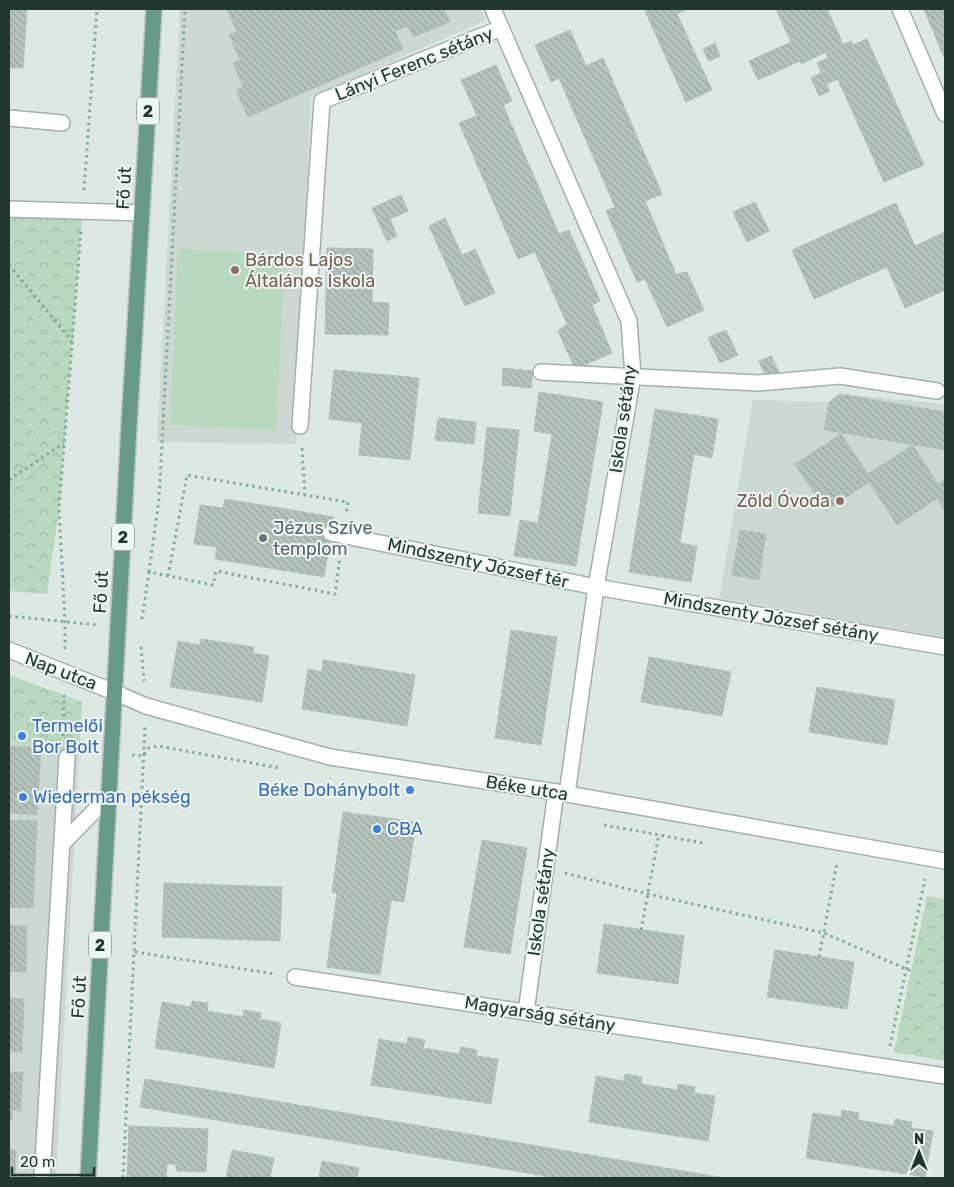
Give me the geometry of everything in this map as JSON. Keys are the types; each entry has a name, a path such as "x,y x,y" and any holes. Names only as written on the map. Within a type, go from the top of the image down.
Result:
{"main road":[{"name":"Fő út","path":"88,1178 108,797 154,9"}],"street":[{"name":"Iskola sétány","path":"493,9 629,321 632,376 561,793 545,868 526,1012"},
{"path":"900,9 945,114"},
{"name":"Lányi Ferenc sétány","path":"300,426 322,102 501,28"},
{"path":"9,118 62,123"},
{"path":"9,209 142,213"},
{"path":"541,372 758,383 840,376 937,391"},
{"name":"Mindszenty József tér","path":"337,534 596,587"},
{"name":"Mindszenty József sétány","path":"596,587 945,647"},
{"name":"Nap utca","path":"9,650 114,692"},
{"name":"Béke utca","path":"114,692 146,706 330,757 561,793 945,861"},
{"path":"42,1178 67,757"},
{"path":"63,843 108,797"},
{"name":"Magyarság sétány","path":"295,977 945,1076"}],"path":[{"path":"70,741 63,737 65,621 59,509 97,9"},
{"path":"9,616 118,628 140,636 159,500 185,9"},
{"path":"9,265 72,342"},
{"path":"300,426 305,495"},
{"path":"9,480 64,443"},
{"path":"149,572 168,576 213,585 216,571 335,594 337,534 348,502 187,475 168,576"},
{"path":"123,1178 143,756"},
{"path":"641,930 663,811"},
{"path":"819,957 841,843"},
{"path":"886,1067 909,970 929,858"},
{"path":"545,868 648,894 824,933 909,970"},
{"path":"135,952 295,977"}],"shaded area":[{"name":"Bárdos Lajos Általános Iskola","path":"180,9 481,9 486,20 311,97 296,444 157,442"},
{"name":"Zöld Óvoda","path":"840,394 945,404 945,638 719,598 753,400 829,402"},
{"path":"9,675 82,702 56,1178 9,1178"}],"green space":[{"path":"9,216 82,218 59,509 47,594 9,591"},
{"path":"178,249 285,254 276,430 170,425"},
{"path":"9,675 82,702 79,752 9,742"},
{"path":"927,896 945,899 945,1061 894,1052"}],"building":[{"path":"9,9 27,9 23,68 9,68"},
{"path":"227,9 238,9 239,11 244,9 444,9 450,22 413,37 408,26 395,31 403,49 248,117 236,90 243,87 233,63 240,60 229,35 237,32"},
{"path":"650,9 687,9 677,14 712,90 686,102 645,11"},
{"path":"776,9 827,9 843,44 801,64"},
{"path":"924,9 945,9 945,60"},
{"path":"570,30 586,66 603,58 662,194 645,201 676,274 687,272 704,310 667,327 645,279 637,282 606,211 615,207 559,78 551,82 535,45"},
{"path":"867,39 924,165 884,182 826,53 851,41 853,45"},
{"path":"791,42 800,61 758,80 749,61"},
{"path":"715,43 720,56 709,61 703,49"},
{"path":"828,58 838,79 827,84 817,63"},
{"path":"496,65 512,101 503,105 559,234 569,230 600,301 592,305 612,353 575,369 558,331 567,324 535,252 518,259 459,123 477,116 461,80"},
{"path":"821,73 830,91 819,96 811,78"},
{"path":"401,195 408,211 390,219 397,236 387,241 372,208"},
{"path":"755,202 769,231 747,242 733,212"},
{"path":"896,203 915,246 945,232 945,290 905,308 887,267 814,299 792,250"},
{"path":"445,218 462,255 475,249 495,293 465,306 429,226"},
{"path":"327,248 373,249 372,302 389,303 388,335 325,334"},
{"path":"726,330 738,355 720,363 708,338"},
{"path":"771,356 779,372 766,377 759,361"},
{"path":"503,368 533,371 531,388 502,385"},
{"path":"334,370 419,378 410,460 359,455 362,423 329,419"},
{"path":"539,392 603,402 576,566 514,556 520,520 538,523 552,434 534,431"},
{"path":"840,394 945,412 945,450 824,430 829,402"},
{"path":"655,409 718,419 712,458 694,454 680,543 697,546 691,582 629,572"},
{"path":"438,418 476,422 474,444 435,440"},
{"path":"487,427 519,430 510,516 478,513"},
{"path":"841,434 868,474 913,445 938,484 945,480 945,511 937,499 897,525 869,482 826,511 795,464"},
{"name":"Jézus Szíve templom","path":"225,499 334,517 324,577 215,559 217,547 194,544 200,505 223,508"},
{"path":"740,530 766,534 759,580 732,575"},
{"path":"511,630 557,637 541,745 495,738"},
{"path":"201,639 254,647 253,653 269,656 262,702 170,687 178,641 200,645"},
{"path":"649,657 731,672 722,716 641,702"},
{"path":"323,660 415,675 407,726 302,709 308,669 322,672"},
{"path":"817,687 895,700 887,745 809,732"},
{"name":"Wiederman pékség","path":"9,746 41,748 37,815 9,813"},
{"path":"343,812 416,822 404,902 332,892"},
{"path":"9,820 37,821 33,908 9,907"},
{"path":"482,840 527,848 510,954 464,947"},
{"path":"164,883 282,887 280,941 162,937"},
{"path":"337,893 391,901 380,975 327,967"},
{"path":"604,924 684,936 678,984 597,973"},
{"path":"9,925 27,926 26,972 9,972"},
{"path":"775,950 854,962 847,1009 767,997"},
{"path":"9,998 24,999 22,1052 9,1052"},
{"path":"192,1001 208,1003 207,1011 243,1017 244,1010 261,1013 260,1019 281,1023 274,1068 155,1048 162,1002 191,1007"},
{"path":"408,1037 425,1040 423,1048 459,1054 461,1047 477,1050 476,1056 498,1059 491,1104 371,1085 379,1039 407,1044"},
{"path":"9,1072 23,1072 21,1111 12,1110 12,1120 9,1120"},
{"path":"625,1074 642,1077 641,1084 677,1090 678,1084 695,1087 694,1093 715,1096 708,1141 589,1122 596,1076 624,1081"},
{"path":"145,1079 724,1178 556,1178 140,1107"},
{"path":"842,1110 859,1113 858,1120 894,1126 895,1119 912,1122 911,1128 933,1131 925,1177 806,1158 813,1113 841,1117"},
{"path":"129,1126 208,1129 206,1172 176,1171 176,1164 167,1164 166,1178 127,1178"},
{"path":"9,1150 16,1150 15,1178 9,1178"},
{"path":"232,1150 274,1158 270,1178 226,1178"},
{"path":"322,1161 359,1168 357,1178 319,1178"}],"place":[{"name":"Bárdos Lajos Általános Iskola","path":"235,270"},
{"name":"Zöld Óvoda","path":"840,501"},
{"name":"Jézus Szíve templom","path":"263,538"},
{"name":"Termelői Bor Bolt","path":"22,736"},
{"name":"Béke Dohánybolt","path":"410,790"},
{"name":"Wiederman pékség","path":"23,797"},
{"name":"CBA","path":"377,829"}]}
